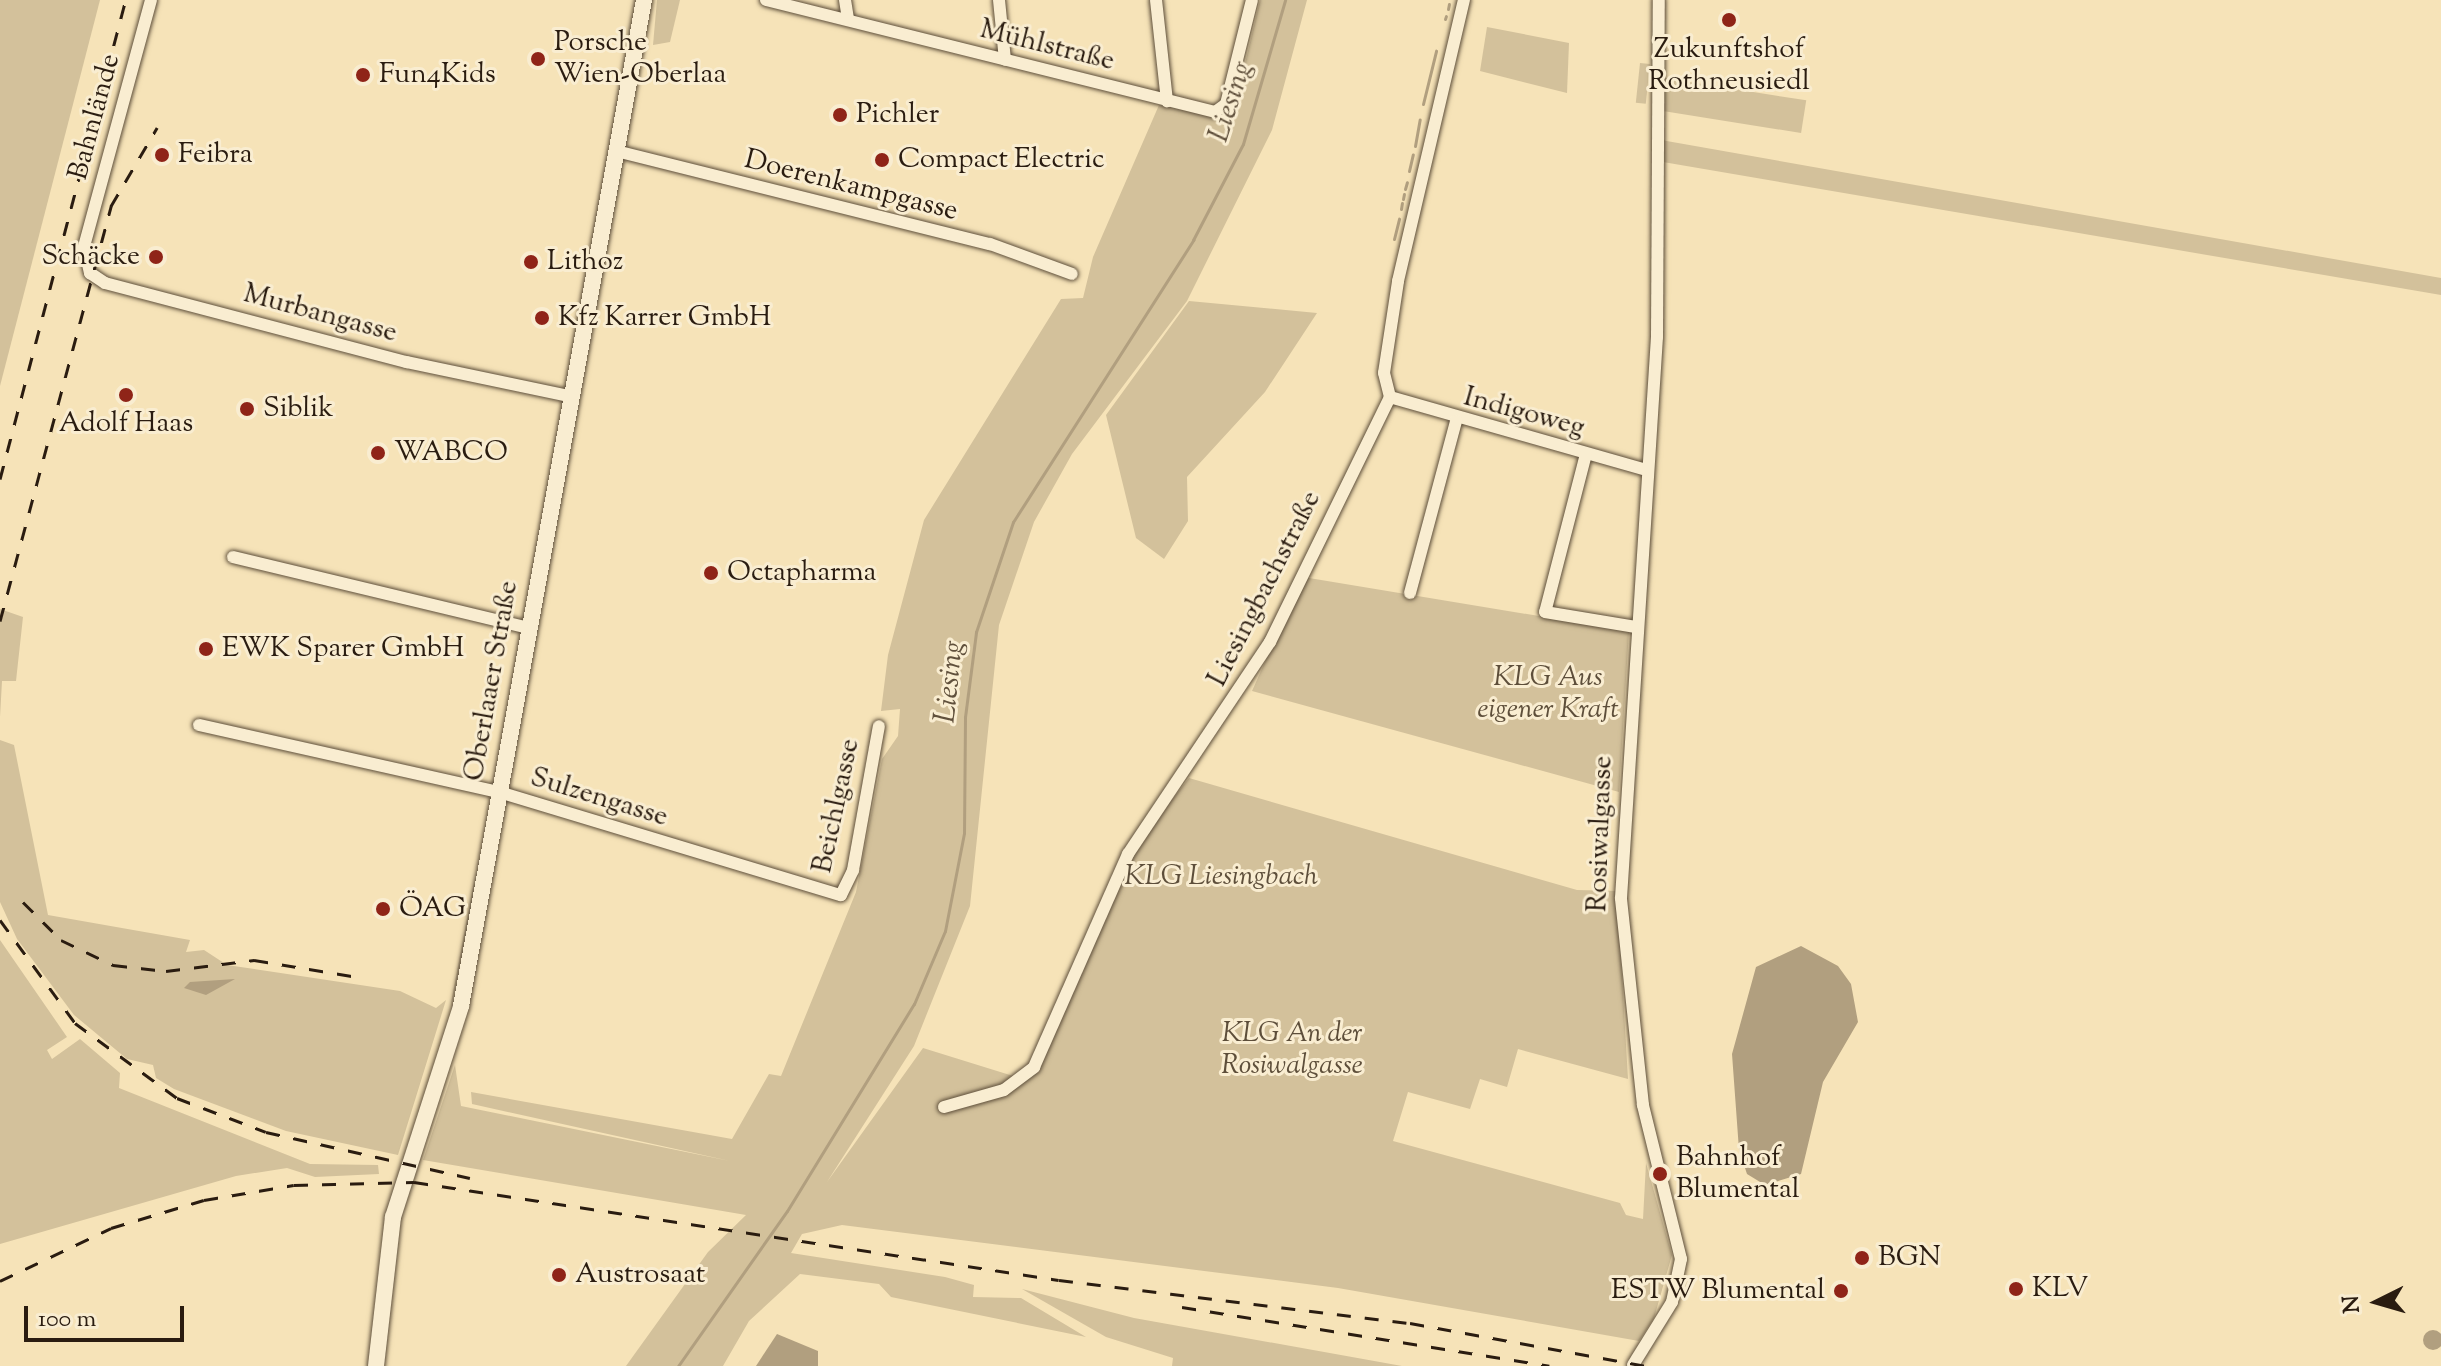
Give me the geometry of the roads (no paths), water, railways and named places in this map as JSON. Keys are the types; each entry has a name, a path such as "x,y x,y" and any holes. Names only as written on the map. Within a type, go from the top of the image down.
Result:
{"main road":[{"name":"Oberlaaer Straße","path":"376,1366 393,1217 461,1006 569,396 644,0"}],"street":[{"name":"Bahnlände","path":"84,247 151,0"},
{"name":"Mühlstraße","path":"766,0 1167,101 1223,109 1252,0"},
{"path":"845,0 848,20"},
{"path":"999,0 1005,60"},
{"path":"1156,0 1167,101"},
{"path":"1390,397 1384,373 1402,261 1464,0"},
{"name":"Rosiwalgasse","path":"1633,1365 1672,1302 1681,1259 1645,1122 1622,938 1636,627 1659,285 1659,0"},
{"name":"Doerenkampgasse","path":"616,151 990,244 1072,274"},
{"name":"Murbangasse","path":"84,247 87,268 105,283 407,362 569,396"},
{"name":"Indigoweg","path":"1390,397 1456,421 1647,470"},
{"name":"Liesingbachstraße","path":"944,1107 1004,1090 1034,1067 1128,854 1257,664 1390,397"},
{"path":"1410,593 1456,421"},
{"path":"1586,454 1545,612 1636,627"},
{"path":"233,557 528,628"},
{"name":"Sulzengasse","path":"199,725 499,792 841,895"},
{"name":"Beichlgasse","path":"841,895 853,870 879,726"}],"waterway":[{"name":"Liesing","path":"678,1366 787,1211 914,1004 945,931 964,833 965,717 976,632 1013,522 1193,240 1243,144 1285,0"},
{"path":"1448,9 1449,4"},
{"path":"1423,104 1436,51"},
{"path":"1415,146 1420,119"},
{"path":"1409,171 1413,154"},
{"path":"1405,189 1407,182"},
{"path":"1403,199 1404,194"},
{"path":"1401,209 1402,203"},
{"path":"1394,239 1399,219"}],"railway":[{"path":"0,479 126,0"},
{"path":"0,621 111,206 157,128"},
{"path":"23,902 61,940 113,965 166,971 254,960 352,976"},
{"path":"0,920 75,1023 177,1098 266,1132 470,1178"},
{"path":"0,1281 111,1228 204,1200 294,1185 414,1182 1059,1280 1410,1323 1646,1366"},
{"path":"1182,1307 1549,1366"}],"place":[{"name":"Zukunftshof Rothneusiedl","path":"1729,20"},
{"name":"Porsche Wien-Oberlaa","path":"538,59"},
{"name":"Fun4Kids","path":"363,75"},
{"name":"Pichler","path":"840,115"},
{"name":"Feibra","path":"162,155"},
{"name":"Compact Electric","path":"882,160"},
{"name":"Schäcke","path":"156,257"},
{"name":"Lithoz","path":"531,262"},
{"name":"Kfz Karrer GmbH","path":"542,318"},
{"name":"Adolf Haas","path":"126,395"},
{"name":"Siblik","path":"247,409"},
{"name":"WABCO","path":"378,453"},
{"name":"Octapharma","path":"711,573"},
{"name":"EWK Sparer GmbH","path":"206,649"},
{"name":"ÖAG","path":"383,909"},
{"name":"Bahnhof Blumental","path":"1660,1174"},
{"name":"BGN","path":"1862,1258"},
{"name":"Austrosaat","path":"559,1275"},
{"name":"KLV","path":"2016,1289"},
{"name":"ESTW Blumental","path":"1841,1291"}],"park label":[{"name":"KLG Aus eigener Kraft","path":"1548,694"},
{"name":"KLG Liesingbach","path":"1221,877"},
{"name":"KLG An der Rosiwalgasse","path":"1292,1050"}]}
